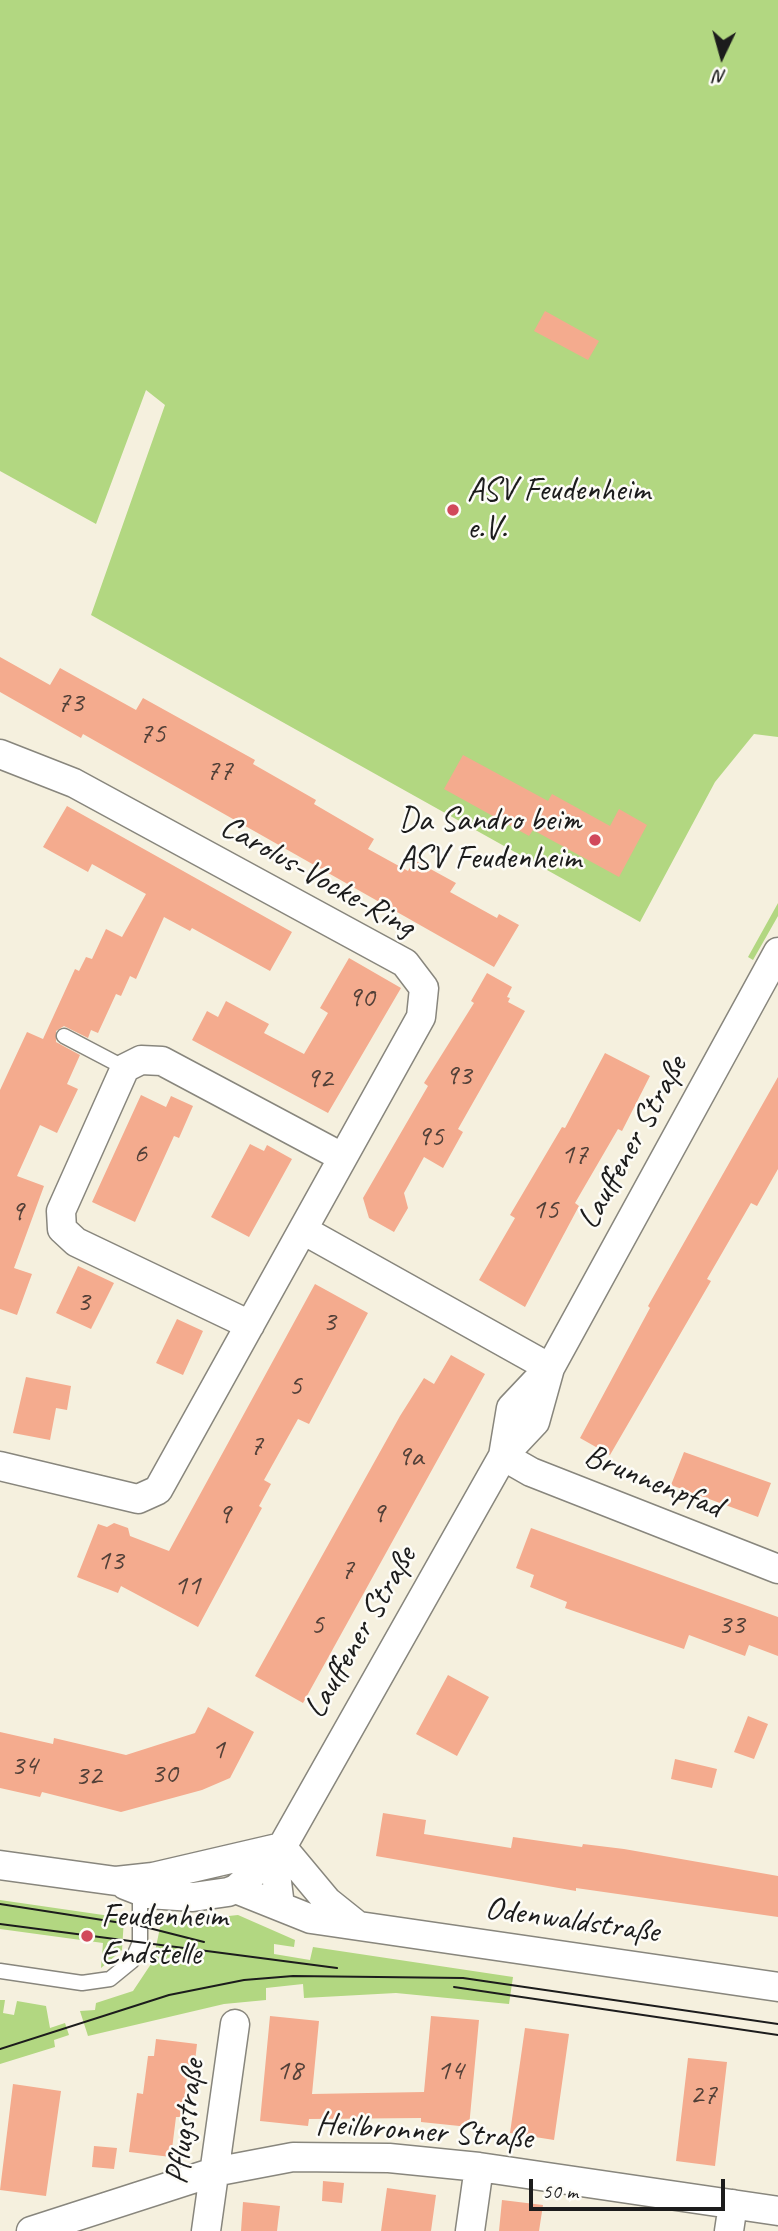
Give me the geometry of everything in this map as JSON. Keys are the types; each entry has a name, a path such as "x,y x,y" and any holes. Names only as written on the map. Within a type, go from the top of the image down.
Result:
{"street":[{"name":"Carolus-Vocke-Ring","path":"0,754 74,783 405,963 424,988 421,1017 158,1490 138,1499 0,1465"},
{"name":"Lauffener Straße","path":"282,1847 503,1455 512,1408 550,1368 778,952"},
{"path":"250,1325 76,1242 62,1229 61,1211 125,1068 141,1059 162,1061 342,1157"},
{"path":"303,1230 550,1368"},
{"name":"Brunnenpfad","path":"503,1455 531,1472 778,1569"},
{"path":"128,1886 153,1877 282,1847"},
{"path":"0,1865 194,1897 236,1889 282,1847"},
{"path":"280,1906 276,1874 282,1847"},
{"path":"282,1847 327,1901 357,1925"},
{"name":"Odenwaldstraße","path":"236,1889 311,1919 778,1987"},
{"name":"Pflugstraße","path":"206,2231 235,2024"},
{"name":"Heilbronner Straße","path":"31,2231 214,2172 293,2157 389,2158 479,2167 731,2217 778,2211"},
{"path":"470,2231 479,2167"}],"lane":[{"path":"64,1037 125,1068"},
{"path":"0,1971 82,1983 110,1979 132,1961 140,1942 128,1886"}],"green space":[{"name":"ASV Feudenheim e.V.","path":"0,0 778,0 778,737 754,734 715,782 640,922 91,615 165,405 146,390 96,524 0,471"},
{"path":"778,903 778,916 753,960 748,957"},
{"path":"0,1900 124,1918 122,1950 101,1968 103,1943 0,1929"},
{"path":"238,1915 295,1940 294,1947 274,1944 274,1954 310,1960 313,1947 513,1977 509,2004 396,1993 304,1998 303,1984 266,1988 266,2000 224,2004 88,2036 80,2011 95,2010 96,2003 133,1991 153,1961 162,1918 200,1919"},
{"path":"0,2000 5,2000 3,2013 14,2015 17,2001 46,2006 50,2028 65,2023 69,2035 54,2040 55,2047 0,2064"}],"building":[{"path":"545,311 599,341 588,360 534,331"},
{"path":"0,657 50,685 60,668 136,710 143,698 255,760 253,764 316,800 314,804 374,839 368,849 408,871 414,860 456,883 450,892 497,918 499,914 519,925 494,967 83,734 81,738 0,692"},
{"path":"463,755 548,801 552,794 610,826 619,809 647,825 619,877 533,830 529,836 444,789"},
{"path":"67,806 292,932 270,971 192,928 190,931 164,917 136,979 130,976 121,996 116,994 98,1033 91,1030 88,1038 64,1026 56,1031 56,1042 80,1055 67,1084 78,1089 57,1133 40,1125 17,1176 44,1186 14,1268 32,1274 17,1315 0,1309 0,1090 27,1032 43,1039 75,969 79,971 86,957 92,959 106,929 122,937 146,894 92,864 88,872 43,847"},
{"path":"349,958 401,988 328,1113 192,1040 207,1011 218,1017 226,1001 269,1024 264,1033 304,1054 328,1013 320,1008"},
{"path":"487,973 512,987 507,997 510,998 508,1002 525,1011 458,1129 463,1132 443,1168 424,1157 404,1193 408,1208 394,1232 369,1218 363,1198 428,1086 424,1083 474,1003 471,1001"},
{"path":"605,1053 650,1076 622,1131 618,1129 575,1203 579,1206 525,1307 479,1280 515,1218 510,1215 562,1127 565,1128"},
{"path":"778,1077 778,1169 757,1206 751,1203 707,1279 711,1281 610,1455 580,1438 650,1308 648,1306"},
{"path":"141,1095 166,1107 171,1096 193,1106 179,1138 174,1136 135,1222 92,1202"},
{"path":"250,1144 264,1151 267,1145 292,1159 249,1237 211,1217"},
{"path":"78,1266 114,1283 91,1329 56,1313"},
{"path":"315,1284 368,1313 309,1424 298,1419 264,1480 271,1484 259,1506 262,1508 198,1627 121,1586 118,1593 77,1577 98,1524 107,1527 114,1523 128,1528 130,1536 169,1551"},
{"path":"177,1319 203,1331 183,1375 156,1363"},
{"path":"451,1355 485,1374 303,1703 255,1676 400,1416 424,1378 434,1384"},
{"path":"26,1377 71,1386 67,1410 56,1408 50,1440 13,1433"},
{"path":"684,1452 771,1483 758,1517 671,1485"},
{"path":"531,1528 778,1617 778,1656 749,1645 745,1656 689,1635 684,1649 565,1608 567,1602 530,1587 534,1575 516,1568"},
{"path":"448,1675 489,1697 457,1756 416,1734"},
{"path":"208,1707 254,1732 230,1778 202,1790 121,1812 42,1792 40,1797 0,1788 0,1732 53,1744 54,1738 126,1755 195,1733"},
{"path":"748,1716 768,1724 754,1759 734,1752"},
{"path":"675,1759 717,1769 712,1788 671,1779"},
{"path":"383,1813 426,1820 424,1834 511,1848 513,1837 582,1847 583,1844 778,1876 778,1917 576,1888 576,1891 376,1856"},
{"path":"270,2016 319,2021 312,2094 424,2092 431,2016 479,2020 469,2127 421,2122 421,2118 309,2119 308,2126 260,2121"},
{"path":"525,2028 569,2034 554,2140 510,2133"},
{"path":"156,2039 197,2044 193,2078 187,2077 182,2117 176,2117 171,2157 129,2152 137,2093 143,2094 148,2056 154,2056"},
{"path":"688,2058 727,2062 715,2166 676,2161"},
{"path":"13,2084 61,2091 46,2196 0,2190"},
{"path":"94,2146 117,2148 114,2169 92,2167"},
{"path":"323,2181 344,2183 342,2203 322,2201"},
{"path":"387,2188 436,2195 431,2231 381,2231"},
{"path":"502,2200 543,2205 539,2231 499,2231"},
{"path":"243,2202 280,2206 277,2231 241,2231"}],"tram line":[{"path":"0,1904 141,1926 204,1942"},
{"path":"0,1924 337,1968"},
{"path":"0,2049 169,1995 244,1980 293,1976 463,1978 778,2024"},
{"path":"454,1987 778,2035"}],"place":[{"name":"ASV Feudenheim e.V.","path":"453,510"},
{"name":"Da Sandro beim ASV Feudenheim","path":"595,840"},
{"name":"Feudenheim Endstelle","path":"87,1936"}]}
